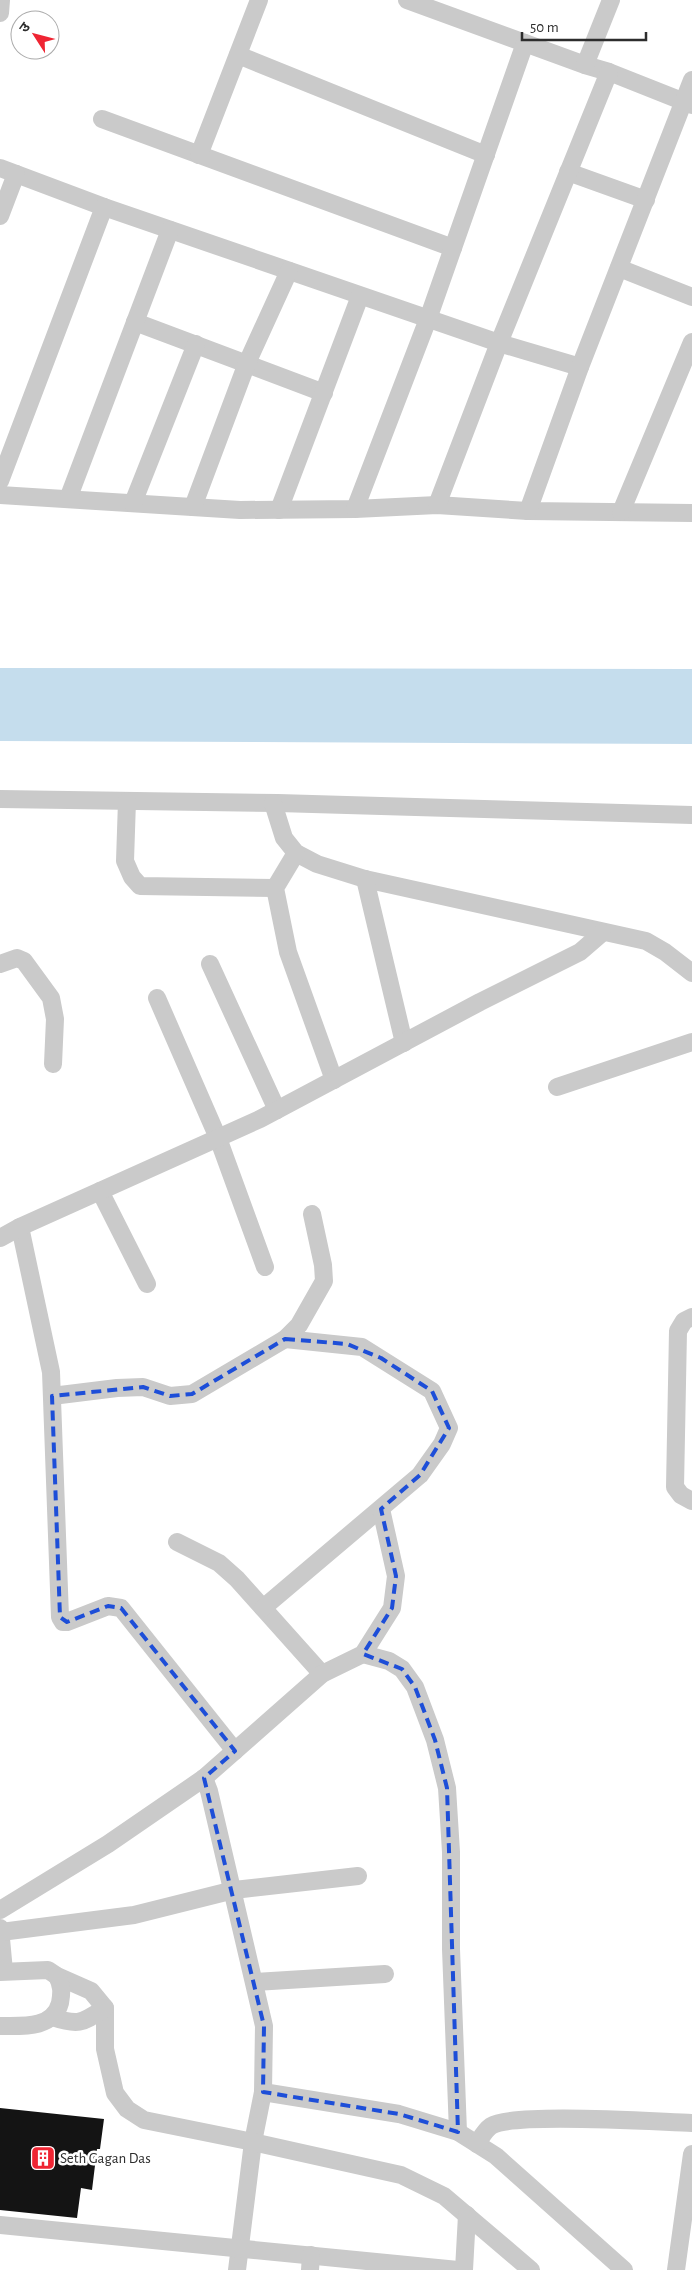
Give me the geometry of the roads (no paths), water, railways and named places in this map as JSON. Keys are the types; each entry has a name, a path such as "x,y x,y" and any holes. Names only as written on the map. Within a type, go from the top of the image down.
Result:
{"street":[{"path":"0,13 2,0"},
{"path":"199,154 259,0"},
{"path":"407,0 609,72 687,103"},
{"path":"585,65 612,0"},
{"path":"355,509 428,319 525,43"},
{"path":"238,55 486,155"},
{"path":"437,505 499,343 609,72"},
{"path":"528,511 580,367 646,200 687,103 692,80"},
{"path":"102,119 453,248"},
{"path":"0,216 8,171 104,207 360,296 499,343 580,367"},
{"path":"568,172 646,200"},
{"path":"0,481 104,207"},
{"path":"68,499 170,230"},
{"path":"619,268 692,298"},
{"path":"193,507 247,363 289,271"},
{"path":"279,510 360,296"},
{"path":"135,322 324,393"},
{"path":"621,512 692,342"},
{"path":"133,503 196,344"},
{"path":"0,495 193,507 279,510 437,505 528,511 692,513"},
{"path":"0,799 273,803 692,815"},
{"path":"128,801 125,861 132,877 140,886 275,888"},
{"path":"273,803 284,838 296,852 317,864 365,879 602,933 646,941 665,952 692,973"},
{"path":"296,852 275,888 288,952 334,1080"},
{"path":"365,879 404,1043"},
{"path":"0,1238 20,1227 278,1110 580,952 602,933"},
{"path":"0,964 17,958 24,961 51,998 55,1019 53,1064"},
{"path":"210,964 278,1110"},
{"path":"157,998 218,1138 265,1266"},
{"path":"557,1087 692,1042"},
{"path":"100,1191 147,1284"},
{"path":"52,1396 117,1388 143,1388 170,1396 186,1396 285,1339 299,1325 324,1281 323,1264 312,1214"},
{"path":"20,1227 52,1372 60,1617 62,1622 67,1622 108,1606 121,1608 235,1751"},
{"path":"692,1317 684,1321 678,1331 675,1487 681,1495 692,1501"},
{"path":"263,1608 420,1475 442,1444 449,1428 432,1391 362,1347 285,1339"},
{"path":"0,1910 108,1844 204,1778 322,1674 363,1654 392,1608 396,1576 380,1509"},
{"path":"177,1542 219,1563 263,1608 322,1674"},
{"path":"363,1654 389,1661 402,1669 415,1687 435,1740 447,1788 451,1852 451,1949 458,2132"},
{"path":"204,1778 209,1790 234,1890 264,2026 263,2092 254,2142 237,2270"},
{"path":"358,1876 234,1890 134,1914 1,1930 2,1971 48,1970 91,1991 105,2008 105,2049 115,2093 127,2108 144,2120 254,2142 400,2175 444,2196 531,2270"},
{"path":"255,1982 385,1974"},
{"path":"0,2026 35,2024 52,2017 58,2009 62,1993 57,1976"},
{"path":"52,2017 69,2022 84,2022 105,2008"},
{"path":"263,2092 399,2114 458,2132 496,2156 624,2270"},
{"path":"477,2144 483,2133 491,2126 504,2122 531,2119 692,2123"},
{"path":"682,2260 692,2154"},
{"path":"464,2270 467,2215"},
{"path":"0,2224 239,2247 311,2262 458,2270"}],"water":[{"path":"0,668 692,669 692,744 0,741"}],"place":[{"name":"Seth Gagan Das","path":"43,2158"}]}
